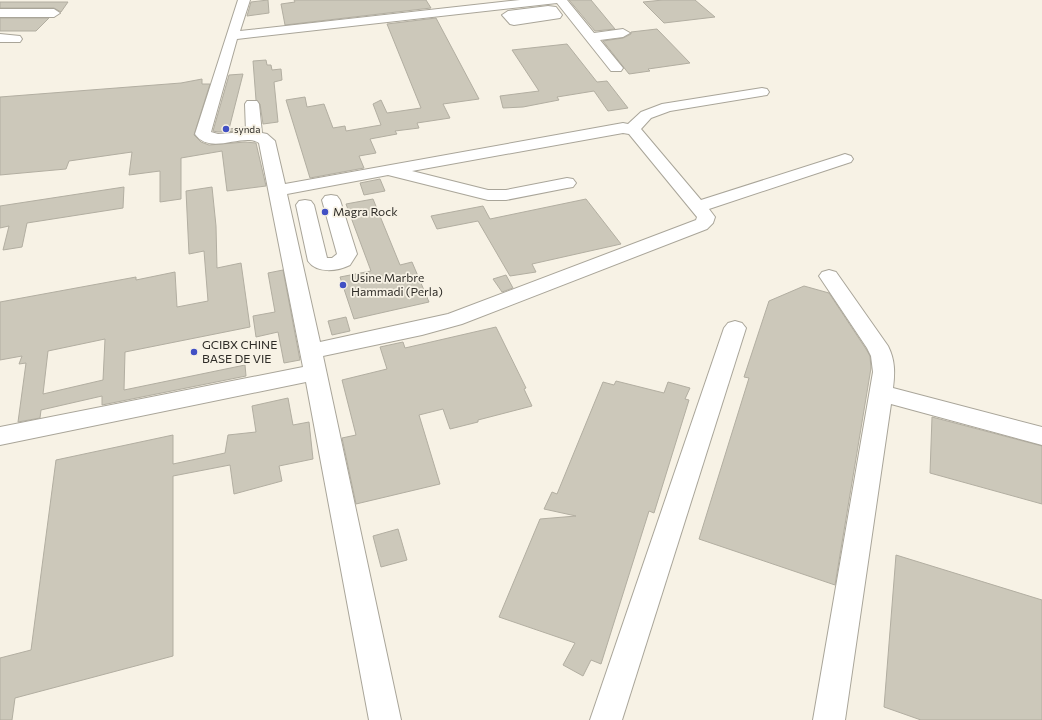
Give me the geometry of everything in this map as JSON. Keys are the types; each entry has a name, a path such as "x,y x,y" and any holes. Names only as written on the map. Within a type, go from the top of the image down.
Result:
{"street":[{"path":"244,0 203,134 211,139 254,136 267,141 388,719"},
{"path":"232,36 565,5 616,68"},
{"path":"0,13 54,13"},
{"path":"592,37 623,33"},
{"path":"0,38 15,39"},
{"path":"632,129 646,115 659,110 762,92"},
{"path":"252,104 254,136"},
{"path":"0,436 313,361 462,317 701,225 704,223 706,217 699,206 632,129 619,128 385,169 280,200"},
{"path":"699,206 845,159"},
{"path":"385,169 488,196 506,195 567,183"},
{"path":"280,200 305,205 338,199 347,254 346,258 336,265 322,264 318,261 305,205"},
{"path":"829,276 880,351 884,372 829,720"},
{"path":"606,720 735,328"},
{"path":"881,393 1042,436"}],"building":[{"path":"268,0 269,13 247,16 251,2"},
{"path":"294,0 426,0 431,8 285,25 281,4 295,2"},
{"path":"569,0 591,0 615,29 595,31"},
{"path":"663,0 695,0 715,17 664,23 643,2"},
{"path":"0,2 68,2 61,12 54,8 0,8"},
{"path":"0,18 49,18 36,31 0,31"},
{"path":"436,18 479,99 443,104 450,118 417,123 419,128 395,131 397,134 370,139 376,153 359,156 364,168 310,178 286,100 305,97 307,107 324,104 333,128 345,126 346,131 381,125 373,104 381,100 387,113 421,108 387,24"},
{"path":"657,29 690,63 648,69 650,71 629,74 603,41 623,38 631,34 631,32"},
{"path":"567,44 597,82 607,81 628,108 608,111 594,91 557,97 559,100 523,107 503,108 500,96 539,91 512,50"},
{"path":"266,60 267,65 271,65 272,70 281,69 282,80 274,82 278,122 263,124 260,104 256,100 253,61"},
{"path":"243,74 229,129 244,127 244,131 213,131 229,75"},
{"path":"202,79 202,84 210,84 194,135 201,142 209,145 245,142 256,143 266,186 227,191 222,151 181,158 181,199 160,202 160,171 129,175 132,152 69,161 66,169 0,175 0,97 181,83"},
{"path":"380,179 385,191 364,195 360,183"},
{"path":"124,187 123,208 27,223 22,247 3,250 9,226 0,228 0,206"},
{"path":"212,187 216,226 217,268 241,263 250,327 125,352 124,390 245,365 246,376 102,405 102,396 41,410 40,418 18,422 26,363 19,364 22,356 0,360 0,302 136,277 136,280 175,272 177,307 208,301 204,251 189,254 186,191","holes":["105,339 103,380 43,394 48,351"]},
{"path":"373,199 400,265 412,262 429,302 354,319 340,277 371,271 346,204"},
{"path":"586,199 621,244 532,264 536,272 510,276 478,221 437,229 431,216 483,206 490,219"},
{"path":"283,270 300,360 284,363 278,332 256,337 253,316 275,312 268,273"},
{"path":"506,275 513,288 502,292 493,279"},
{"path":"804,286 829,293 870,356 871,368 835,585 699,539 749,378 744,377 769,301"},
{"path":"346,317 350,331 332,335 328,321"},
{"path":"496,327 526,388 524,389 532,406 450,429 443,409 419,415 440,484 356,504 342,438 356,435 342,380 387,369 380,347 403,342 405,348"},
{"path":"616,381 664,393 668,382 690,388 685,399 689,400 654,513 649,511 601,664 591,660 583,676 563,665 575,643 499,617 540,519 576,516 544,509 552,492 557,494 603,382 614,385"},
{"path":"288,398 293,425 309,422 313,459 279,466 282,481 234,494 230,465 173,476 173,656 15,698 12,720 0,720 0,658 31,650 56,460 173,435 173,464 225,453 228,435 256,432 252,406"},
{"path":"932,417 1042,446 1042,504 930,473"},
{"path":"398,529 407,560 381,567 373,536"},
{"path":"896,555 1042,600 1042,720 921,720 884,707"}],"place":[{"name":"synda","path":"226,129"},
{"name":"Magra Rock","path":"325,212"},
{"name":"Usine Marbre Hammadi (Perla)","path":"343,285"},
{"name":"GCIBX CHINE BASE DE VIE","path":"194,352"}]}
